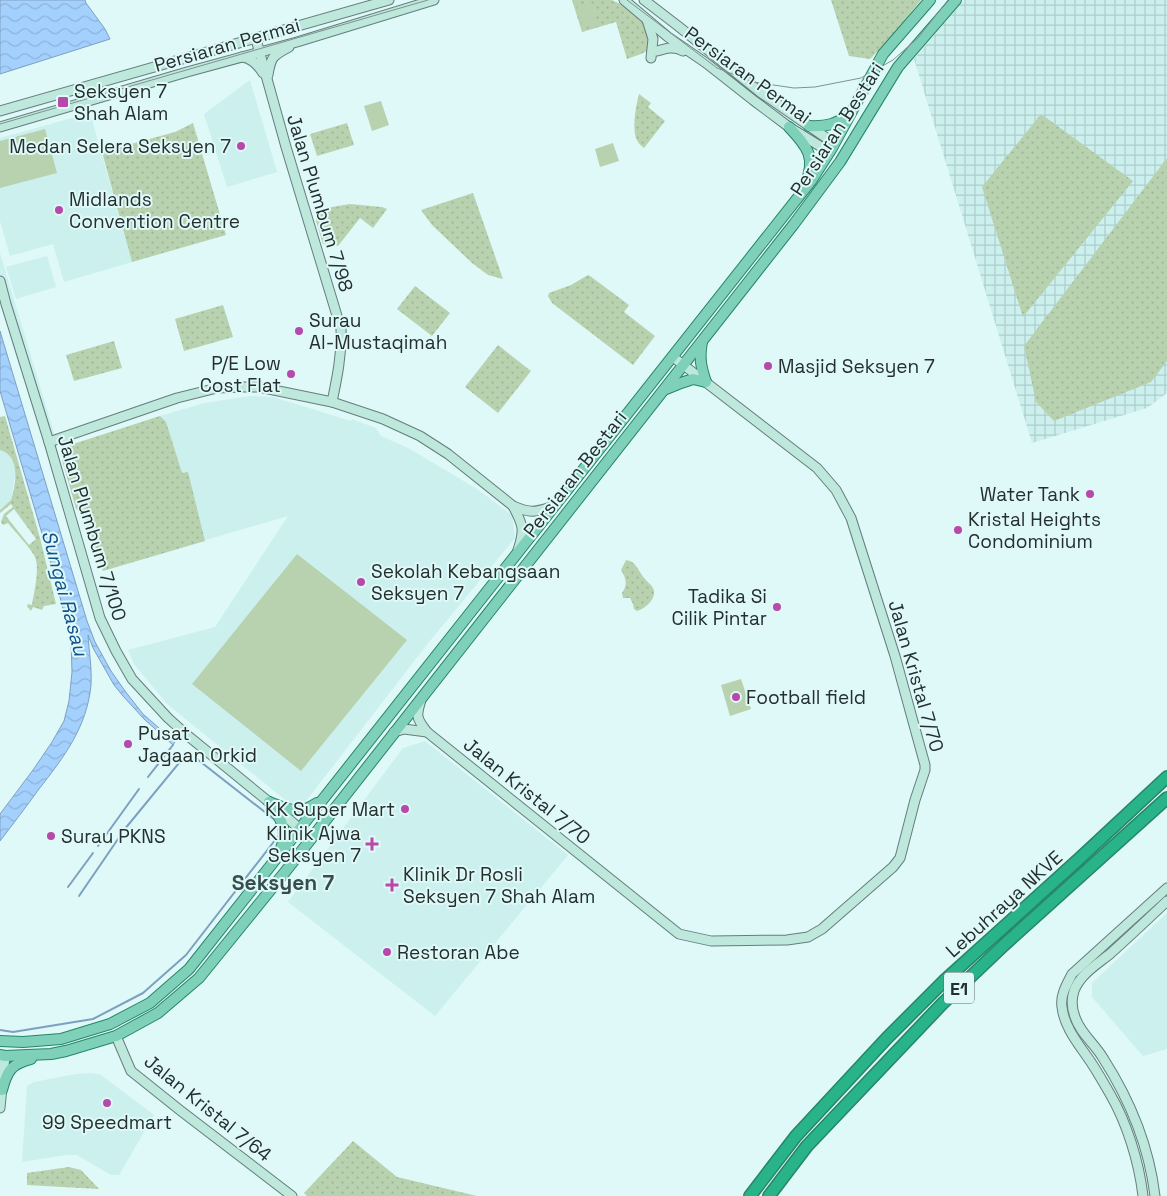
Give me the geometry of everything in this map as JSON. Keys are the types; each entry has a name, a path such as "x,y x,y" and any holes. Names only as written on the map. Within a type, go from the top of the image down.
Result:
{"highway":[{"name":"Lebuhraya NKVE","path":"750,1196 796,1136 887,1038 945,980 1079,860 1167,777"},
{"name":"Lebuhraya NKVE","path":"769,1196 807,1146 942,1004 1167,798"}],"main road":[{"name":"Persiaran Bestari","path":"0,1041 23,1042 61,1038 110,1024 150,1003 189,969 811,181 853,112 883,54 930,0"},
{"name":"Persiaran Bestari","path":"2,1054 51,1054 116,1036 158,1013 199,978 285,872 794,224 840,162 898,67 956,0"},
{"path":"794,224 799,209 835,159 835,153 832,148 839,147 845,142 861,118 874,105"},
{"path":"810,126 835,124 853,112"},
{"path":"789,127 804,143 810,161 806,182 797,199"},
{"path":"664,390 693,379 706,382 700,355 702,341"},
{"path":"300,829 314,825 366,768"},
{"path":"269,802 296,811 304,810 326,796"},
{"path":"269,802 283,825 285,834 277,858"},
{"path":"1,1087 6,1075 13,1066 51,1054"}],"street":[{"name":"Persiaran Permai","path":"0,111 389,0"},
{"name":"Persiaran Permai","path":"0,127 242,57 259,48 297,42 434,0"},
{"name":"Persiaran Permai","path":"624,0 668,37 706,63 789,127 822,148 832,148 828,139 760,92 644,0"},
{"path":"646,17 653,39 654,55 671,47 678,48 706,63"},
{"path":"184,59 259,48 300,31 312,22"},
{"path":"267,79 270,62 274,56 297,42"},
{"name":"Jalan Plumbum 7/98","path":"259,48 286,147 342,329 340,359 332,402"},
{"path":"0,105 123,71 183,56 211,52"},
{"path":"242,57 248,58 259,65 267,79"},
{"name":"Jalan Plumbum 7/100","path":"0,281 100,618 116,651 132,679 168,718 300,829"},
{"name":"Jalan Kristal 7/70","path":"427,732 679,934 711,941 787,940 808,936 822,929 893,868 900,858 925,770 925,764 895,656 851,518 836,490 817,468 673,357"},
{"path":"49,442 177,398 217,388 259,387 332,402 383,419 420,436 448,454 513,506 531,512 554,506"},
{"path":"513,506 521,521 523,530 518,552"},
{"path":"421,698 417,714 420,723 427,732"},
{"path":"394,732 404,729 427,732"},
{"path":"1143,1196 1138,1166 1120,1113 1071,1033 1065,1021 1061,1005 1064,989 1072,974 1167,888"},
{"path":"1155,1196 1150,1164 1131,1108 1102,1056 1080,1027 1075,1018 1072,1003 1074,991 1089,971 1113,952 1167,902"},
{"name":"Jalan Kristal 7/64","path":"116,1036 131,1071 292,1196"},
{"path":"0,1108 2,1054"}],"shaded area":[{"path":"964,0 1167,0 1167,393 1147,408 1032,443 914,59"},
{"path":"250,80 277,172 227,187 204,114"},
{"path":"90,113 132,262 64,282 53,244 10,256 0,221 0,138"},
{"path":"0,253 55,436 43,439 0,293"},
{"path":"47,256 56,287 16,299 6,267"},
{"name":"Sekolah Kebangsaan Seksyen 7","path":"250,396 273,397 351,421 352,419 376,428 381,436 410,449 477,489 512,515 515,538 429,642 306,801 289,803 167,704 134,664 128,650 215,627 288,516 103,570 70,448 163,415 205,403"},
{"path":"0,450 5,451 11,456 16,469 11,500 0,510"},
{"path":"425,741 568,855 435,1016 288,902 403,748"},
{"path":"1167,913 1167,1049 1143,1056 1092,997 1092,983"},
{"path":"92,1073 101,1075 154,1115 119,1175 111,1175 77,1155 22,1162 27,1086 34,1082"}],"green space":[{"path":"572,0 612,0 630,9 647,26 650,46 647,51 627,59 616,22 582,32"},
{"path":"831,0 921,0 886,43 870,59 849,56"},
{"path":"592,3 598,23 584,28 577,7"},
{"path":"639,94 651,103 648,107 665,121 644,148 638,142 635,132"},
{"path":"381,101 389,125 372,131 364,106"},
{"path":"1041,114 1133,181 1023,317 982,187"},
{"path":"193,123 226,235 132,262 102,152 175,132"},
{"path":"347,123 354,145 317,156 310,134"},
{"path":"45,129 57,173 0,188 0,141"},
{"path":"613,143 619,161 600,167 595,149"},
{"path":"1167,158 1167,361 1151,382 1054,421 1036,402 1024,346"},
{"path":"473,193 503,279 488,275 472,263 432,225 421,210"},
{"path":"350,204 387,209 373,228 360,218 338,246 323,244 316,221 316,214 320,209"},
{"path":"588,275 629,305 624,312 655,336 633,365 552,303 548,296 549,293 571,285"},
{"path":"415,286 450,313 432,336 397,309"},
{"path":"223,305 233,337 184,351 175,319"},
{"path":"114,341 122,368 74,381 66,355"},
{"path":"498,345 531,371 498,413 465,387"},
{"path":"5,416 40,538 56,604 44,606 42,610 33,607 31,611 27,606 28,604 32,605 35,587 37,568 35,557 8,523 3,525 1,522 4,514 13,507 11,504 0,513 0,510 11,500 15,471 11,458 7,453 0,450 0,417","holes":["14,509 36,539 29,545 6,516"]},
{"path":"160,416 166,422 182,473 188,472 205,541 103,571 85,516 76,509 62,460 70,445"},
{"path":"297,554 407,640 301,771 192,684"},
{"path":"626,560 635,564 654,592 650,602 644,608 637,611 634,609 630,598 623,598 622,593 626,582 621,570"},
{"name":"Football field","path":"741,679 751,709 730,716 721,685"},
{"path":"353,1141 397,1177 477,1196 307,1196 304,1193"},
{"path":"69,1167 81,1170 99,1189 27,1185 27,1173"}],"water":[{"path":"0,0 85,0 110,39 0,74"},
{"name":"Sungai Rasau","path":"0,331 87,621 95,642 111,671 143,714 175,742 173,745 144,719 114,685 93,648 88,635 91,685 85,714 73,741 57,765 0,841 0,814 33,770 64,721 69,701 72,672 71,641 56,581 0,391"}],"waterway":[{"path":"148,777 173,745"},
{"path":"124,830 188,752 275,820"},
{"path":"98,846 139,789"},
{"path":"0,1030 13,1032 93,1019 143,993 186,955 279,835"},
{"path":"79,896 118,839"},
{"path":"68,887 93,853"}],"tram line":[{"path":"0,124 428,0"},
{"path":"627,0 717,68 753,82 794,88 815,87 861,78 893,60 918,38 948,0"}],"place":[{"name":"Seksyen 7 Shah Alam","path":"63,102"},
{"name":"Medan Selera Seksyen 7","path":"241,146"},
{"name":"Midlands Convention Centre","path":"59,210"},
{"name":"Surau Al-Mustaqimah","path":"299,331"},
{"name":"Masjid Seksyen 7","path":"768,366"},
{"name":"P/E Low Cost Flat","path":"291,374"},
{"name":"Water Tank","path":"1090,494"},
{"name":"Kristal Heights Condominium","path":"958,530"},
{"name":"Sekolah Kebangsaan Seksyen 7","path":"361,582"},
{"name":"Tadika Si Cilik Pintar","path":"777,607"},
{"name":"Football field","path":"736,697"},
{"name":"Pusat Jagaan Orkid","path":"128,744"},
{"name":"KK Super Mart","path":"405,809"},
{"name":"Surau PKNS","path":"51,836"},
{"name":"Klinik Ajwa Seksyen 7","path":"372,844"},
{"name":"Klinik Dr Rosli Seksyen 7 Shah Alam","path":"392,885"},
{"name":"Restoran Abe","path":"387,952"},
{"name":"99 Speedmart","path":"107,1103"}],"district":[{"name":"Seksyen 7","path":"283,882"}]}
